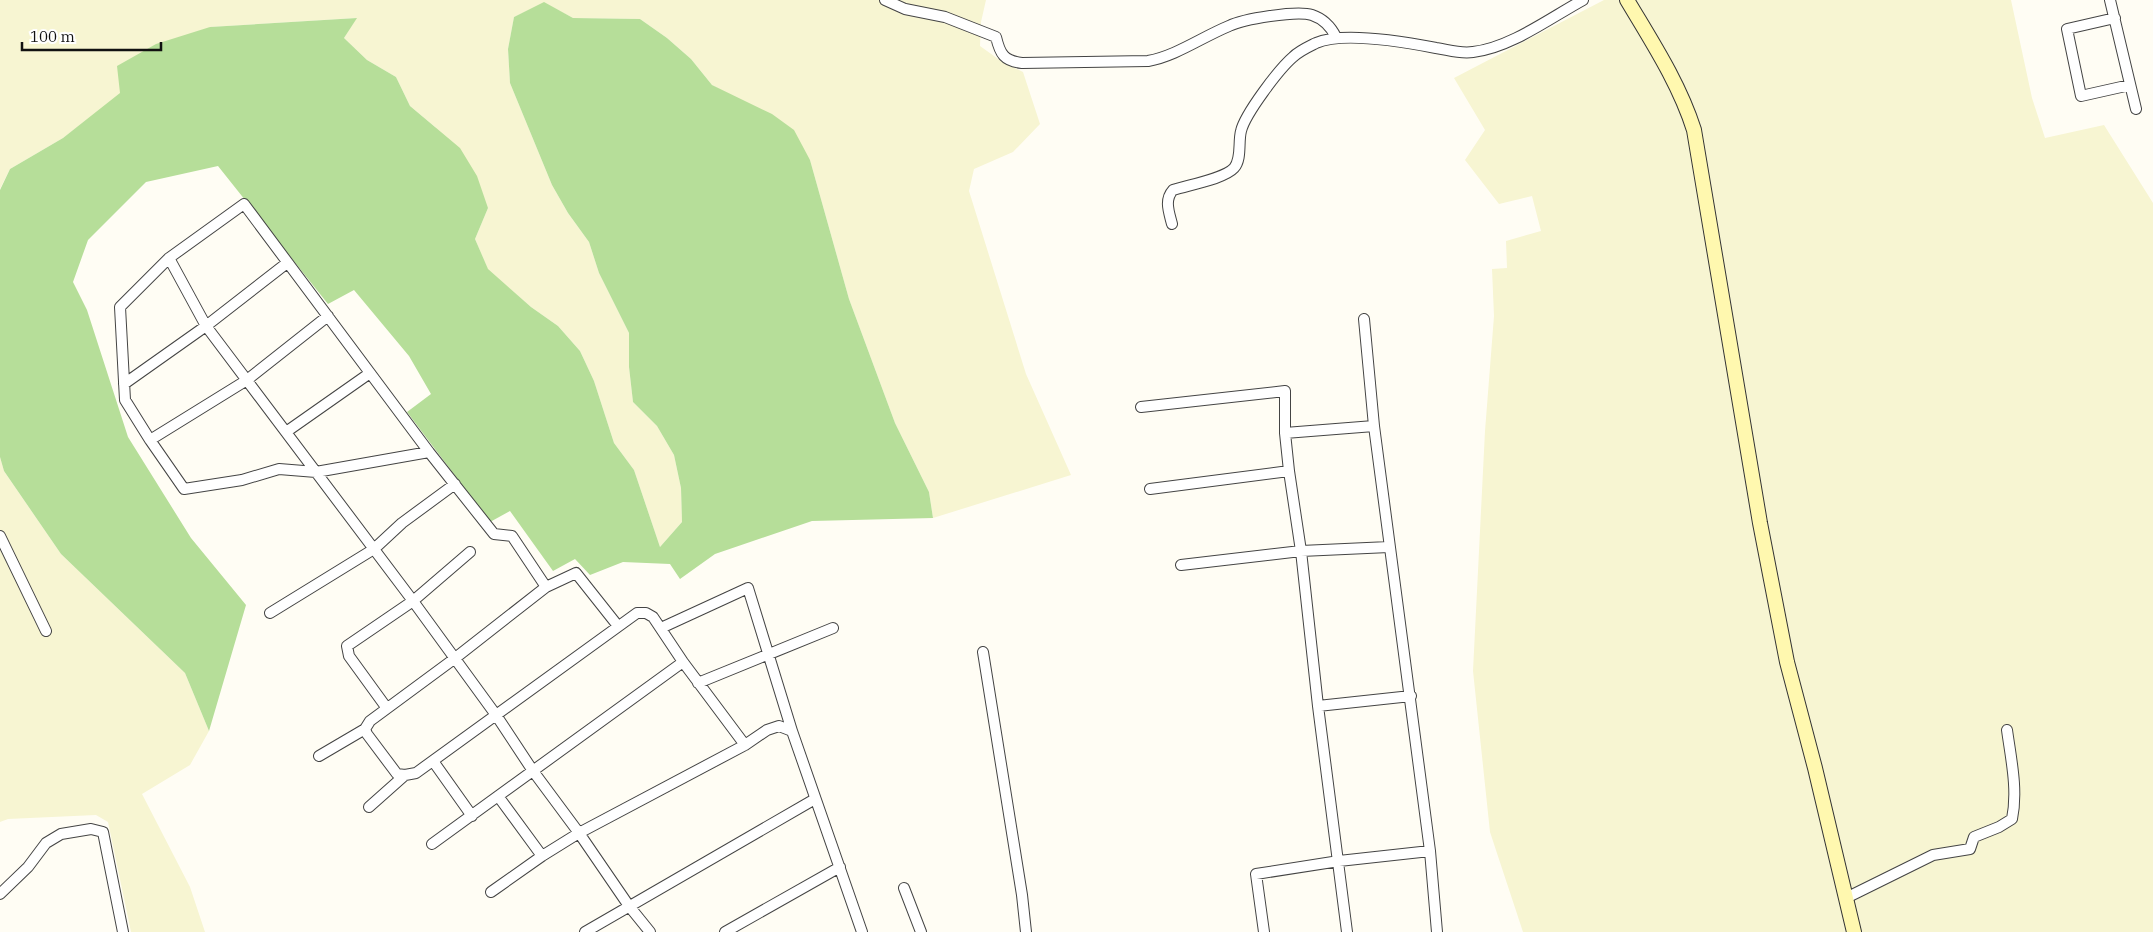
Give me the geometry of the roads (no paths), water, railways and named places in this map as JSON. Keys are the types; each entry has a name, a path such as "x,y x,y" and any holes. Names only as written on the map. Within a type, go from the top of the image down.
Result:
{"street":[{"path":"884,0 905,9 944,17 996,37 999,51 1004,57 1009,61 1022,63 1148,61 1164,57 1229,25 1243,21 1288,15 1311,15 1330,25 1336,37"},
{"path":"1172,224 1167,204 1168,195 1174,190 1220,176 1232,170 1238,161 1241,130 1249,114 1284,66 1300,51 1336,37 1400,42 1455,53 1474,52 1502,45 1583,0"},
{"path":"1627,0 1676,84 1687,106 1694,130 1760,523 1788,662 1854,932"},
{"path":"2110,0 2136,109"},
{"path":"2115,18 2067,29 2082,96 2130,85"},
{"path":"429,452 316,472 279,469 242,480 184,489 125,400 120,307 169,258 244,204 429,452 494,534 512,536 546,587"},
{"path":"169,258 206,326 496,714 629,906 650,932"},
{"path":"124,384 206,326 288,263"},
{"path":"150,440 247,380 328,316"},
{"path":"1364,319 1374,426 1389,547 1411,696 1430,851 1436,932"},
{"path":"286,432 370,373"},
{"path":"1141,407 1280,390 1285,391 1285,434 1289,471 1301,551 1318,706 1347,932"},
{"path":"1285,434 1374,426"},
{"path":"1150,489 1289,471"},
{"path":"270,613 374,549 402,523 455,484"},
{"path":"0,536 46,631"},
{"path":"1180,565 1301,551 1389,547"},
{"path":"386,707 349,656 347,646 413,601 470,552"},
{"path":"319,756 365,729 370,721 386,707 454,659 546,587 576,573 618,626"},
{"path":"660,628 748,588 792,731 862,932"},
{"path":"369,807 405,776 416,773 637,613 646,613 653,617 698,683 745,745"},
{"path":"698,683 833,628"},
{"path":"983,652 1022,895 1026,932"},
{"path":"432,844 683,662"},
{"path":"1318,706 1411,696"},
{"path":"491,892 542,856 580,833 745,745 767,730 779,726 792,731"},
{"path":"365,729 397,774 405,776"},
{"path":"1846,898 1933,855 1970,849 1974,838 2012,819 2014,807 2013,768 2007,730"},
{"path":"433,761 472,816"},
{"path":"498,796 542,856"},
{"path":"585,932 815,799"},
{"path":"0,894 28,866 46,843 61,834 91,829 103,832 123,932"},
{"path":"1264,932 1256,874 1339,861 1430,851"},
{"path":"725,932 840,867"},
{"path":"904,888 921,932"}]}
